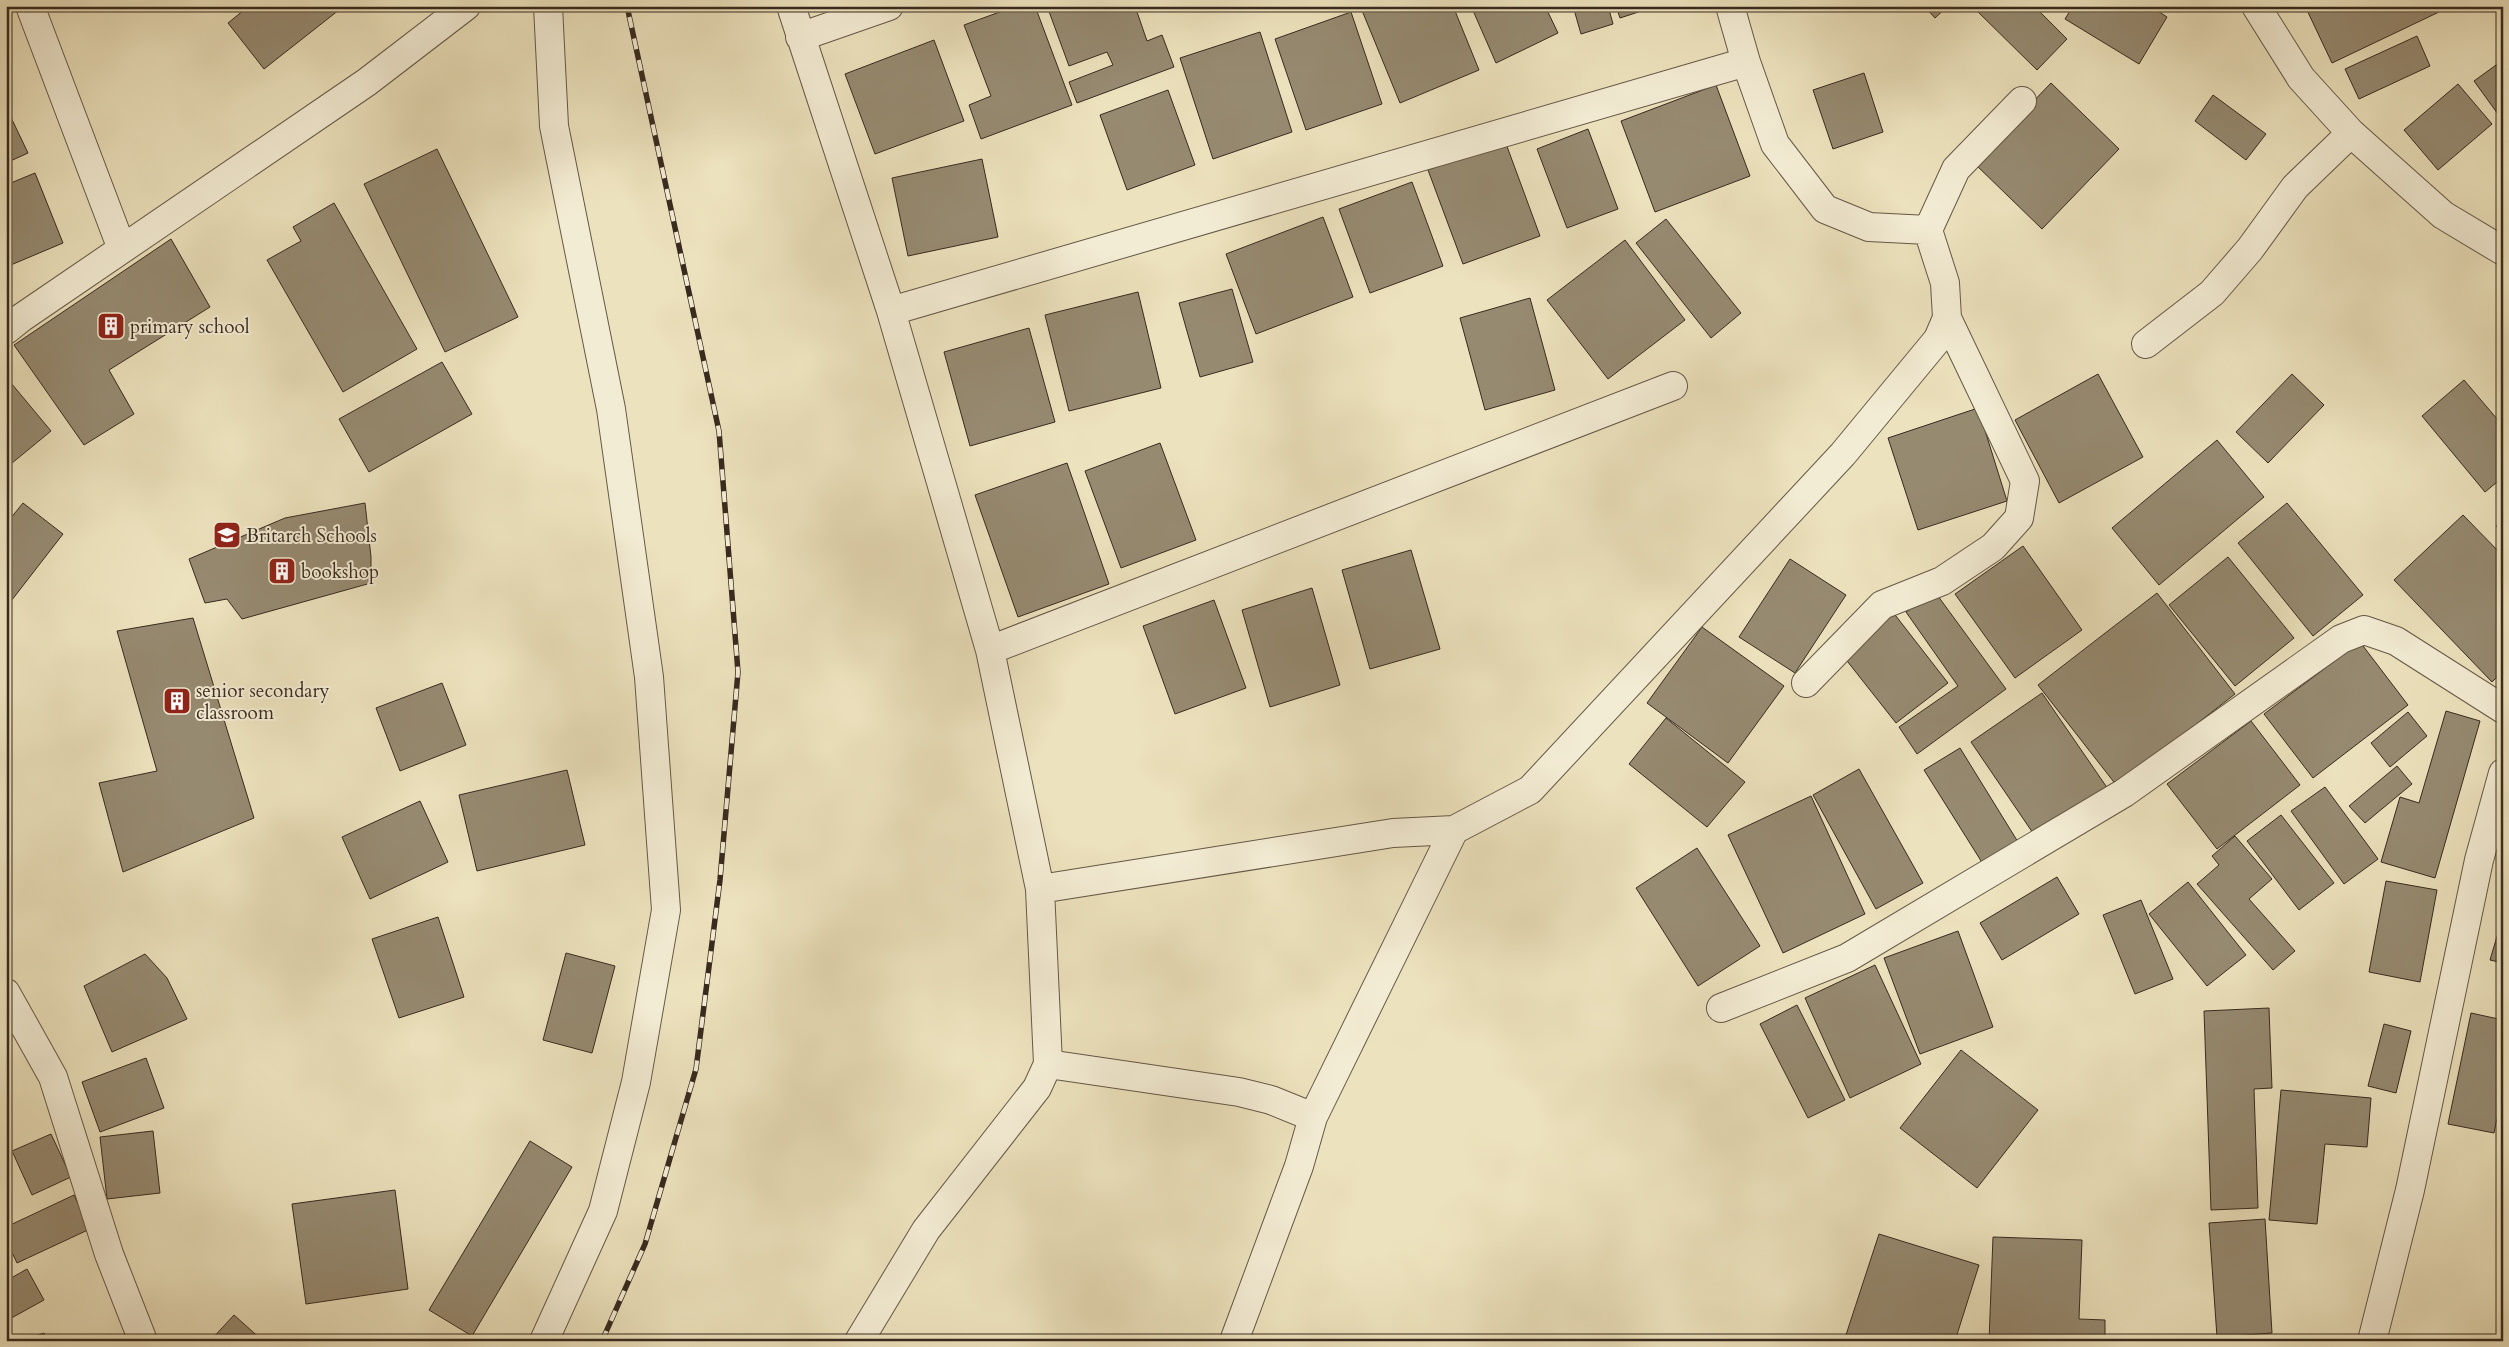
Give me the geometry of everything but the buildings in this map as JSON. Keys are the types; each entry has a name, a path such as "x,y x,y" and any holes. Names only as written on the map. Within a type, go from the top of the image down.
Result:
{"street":[{"path":"30,6 122,249"},
{"path":"6,330 367,82 466,6"},
{"path":"544,1341 603,1211 636,1082 666,910 649,677 612,409 554,126 548,6"},
{"path":"790,6 891,311 990,650 1040,889 1048,1064 1037,1088 926,1230 859,1341"},
{"path":"800,37 889,6"},
{"path":"1730,6 1746,62 1775,144 1825,209 1869,227 1928,230"},
{"path":"2256,6 2301,78 2351,133 2442,215 2503,252"},
{"path":"891,311 1746,62"},
{"path":"1806,683 1882,605 1942,581 1993,547 2019,518 2025,481 1947,318 1945,283 1928,230 1956,169 2022,101"},
{"path":"2146,344 2212,293 2250,249 2295,187 2351,133"},
{"path":"1040,889 1393,833 1454,830 1530,790 1843,454 1938,339 1947,318"},
{"path":"990,650 1673,386"},
{"path":"1721,1008 1847,958 2124,793 2341,639 2364,630 2396,641 2503,709"},
{"path":"2372,1341 2410,1190 2479,860 2503,773"},
{"path":"1234,1341 1299,1166 1313,1117 1454,830"},
{"path":"6,993 53,1077 109,1254 143,1341"},
{"path":"1048,1064 1239,1092 1271,1100 1313,1117"}],"railway":[{"path":"602,1341 645,1244 696,1069 720,880 738,672 719,431 627,6"}],"place":[{"name":"primary school","path":"111,326"},
{"name":"Britarch Schools","path":"227,535"},
{"name":"bookshop","path":"282,571"},
{"name":"senior secondary classroom","path":"177,701"}]}
